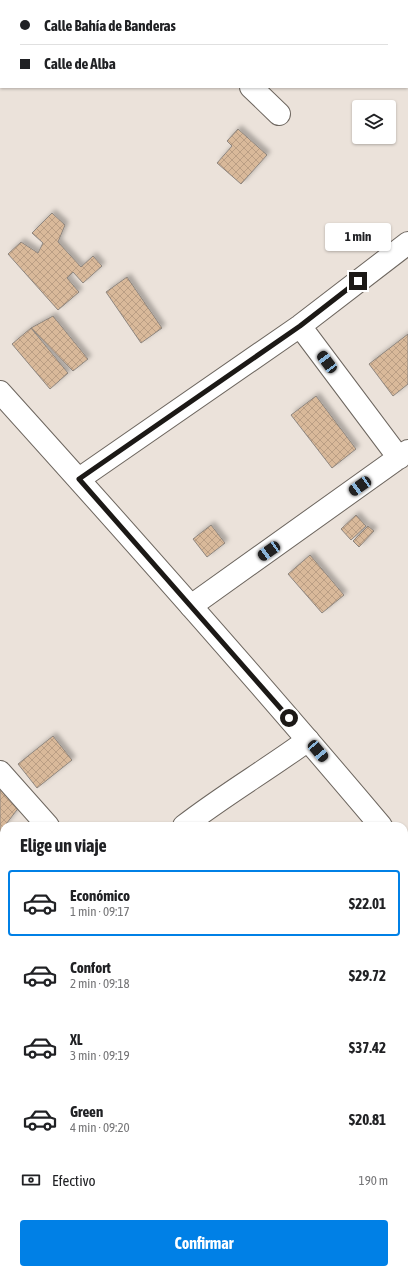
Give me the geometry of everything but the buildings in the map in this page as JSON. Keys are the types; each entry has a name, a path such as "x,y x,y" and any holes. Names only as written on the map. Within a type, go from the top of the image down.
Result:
{"street":[{"path":"252,88 279,114"},
{"path":"79,479 300,326 408,243"},
{"path":"191,606 404,455 300,326"},
{"path":"0,392 191,606 378,822"},
{"path":"189,822 209,807 270,768 308,740"},
{"path":"0,772 44,822"}],"route":[{"path":"289,718 79,479 300,326 358,281"}]}
